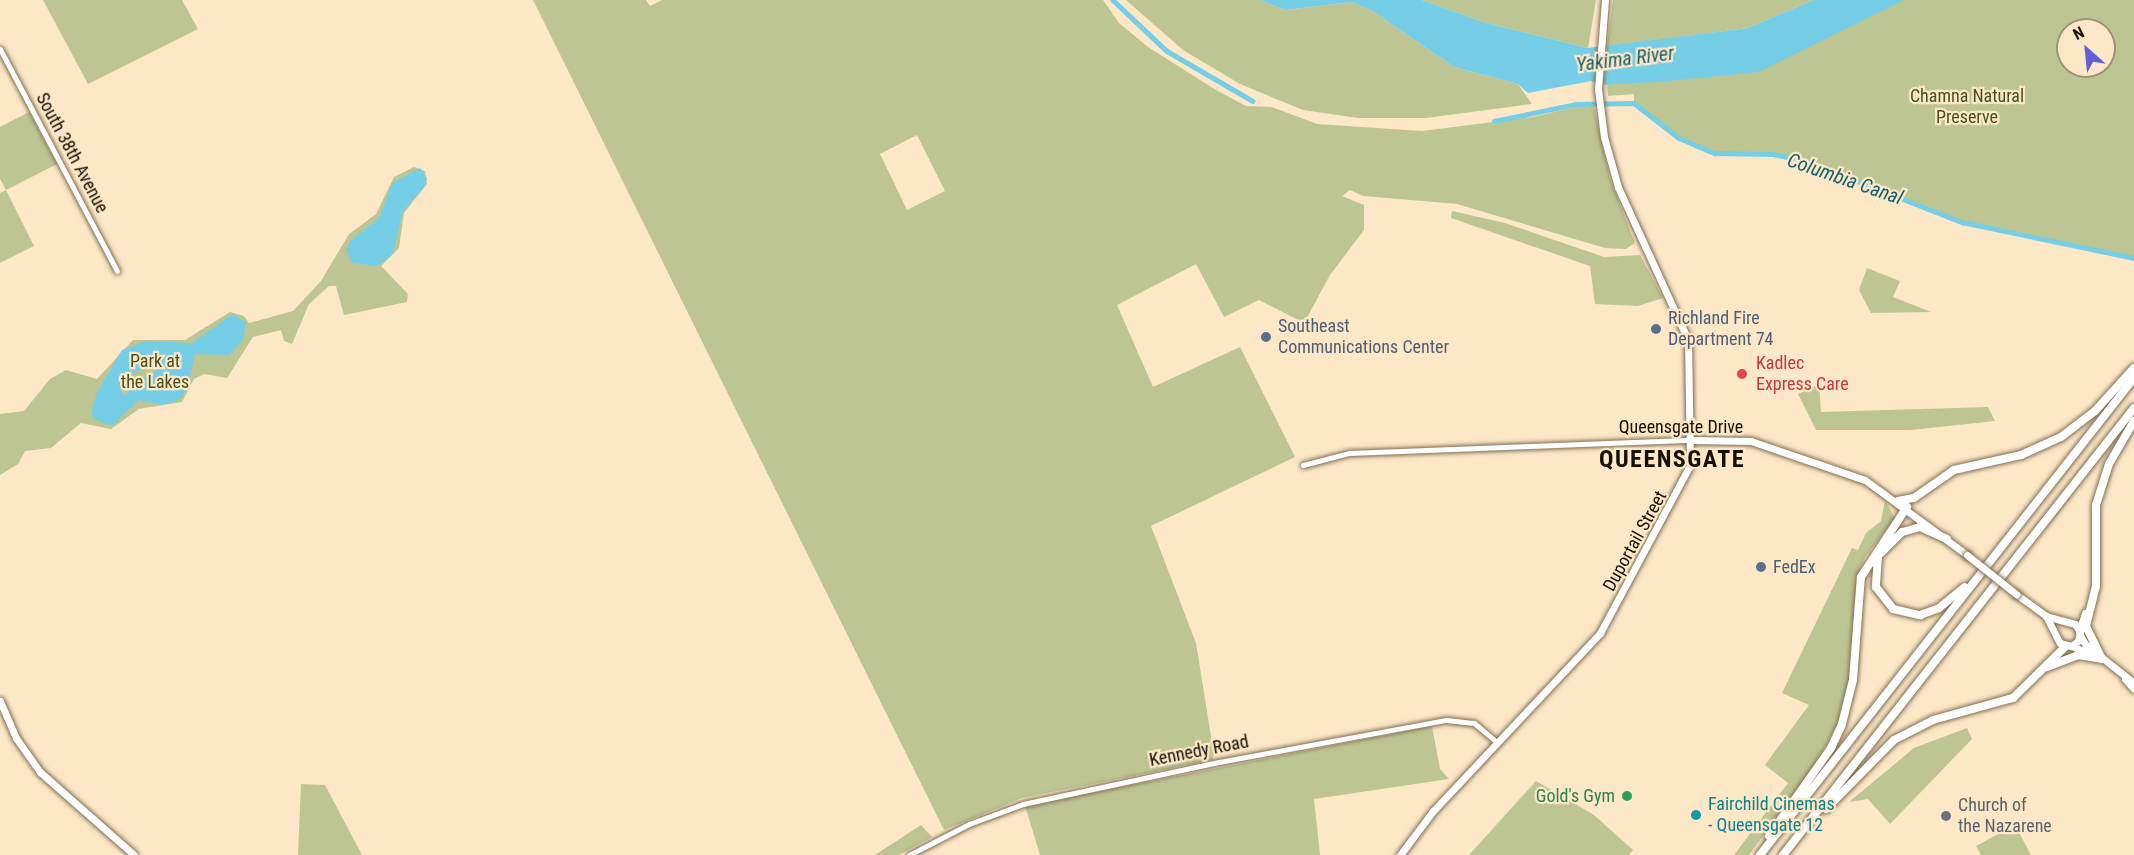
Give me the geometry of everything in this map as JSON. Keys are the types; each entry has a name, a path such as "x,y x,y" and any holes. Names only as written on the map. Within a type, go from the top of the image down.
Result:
{"highway":[{"path":"1898,501 1914,498 1954,470 2021,455 2061,437 2095,411 2134,368"},
{"path":"1760,855 2134,378"},
{"path":"1783,855 2134,408"},
{"path":"2102,659 2087,633 2094,599 2099,491 2113,456 2134,422"},
{"path":"1754,855 1837,736 1853,680 1861,577 1907,507"},
{"path":"1947,539 1914,527 1886,545 1875,577 1888,605 1906,614 1933,612 1965,587 1999,550"},
{"path":"2080,633 2094,599"},
{"path":"2041,671 2055,651 2068,646"},
{"path":"1793,842 1894,740 1934,720 2004,702 2041,671 2070,657 2102,659"}],"main road":[{"name":"Duportail Street","path":"1400,855 1433,811 1604,627 1683,485 1692,440 1686,335 1618,188 1601,117 1599,45 1605,0"},
{"name":"Queensgate Drive","path":"1692,440 1740,440 1772,447 1866,480 1907,507 2046,616"},
{"path":"2046,616 2075,624 2102,659 2134,683"},
{"path":"2046,616 2068,646 2102,659"},
{"path":"2068,646 2080,633"},
{"path":"2124,677 2134,689"},
{"path":"0,701 16,738 40,772 134,855"}],"street":[{"name":"South 38th Avenue","path":"0,49 117,271"},
{"name":"Queensgate Drive","path":"1303,465 1349,453 1692,440"},
{"name":"Kennedy Road","path":"909,855 1023,804 1220,762 1446,720 1474,723 1498,742"}],"green space":[{"path":"43,0 182,0 198,29 88,84"},
{"path":"533,0 646,0 650,6 662,0 1103,0 1119,23 1148,47 1216,90 1246,106 1272,107 1317,124 1422,131 1532,117 1593,103 1610,179 1635,243 1626,249 1605,248 1457,204 1363,196 1350,190 1342,196 1364,205 1364,230 1330,275 1304,323 1259,300 1224,317 1196,264 1117,305 1153,387 1240,347 1295,457 1151,526 1196,643 1214,755 1212,760 1022,798 944,830","holes":["917,135 945,191 907,210 880,154"]},
{"path":"1126,0 1260,0 1285,10 1351,2 1371,10 1454,67 1518,84 1532,104 1426,118 1358,118 1303,110 1240,84 1183,50"},
{"path":"1422,0 1596,0 1588,48 1486,23"},
{"path":"1613,0 1813,0 1748,28 1607,46"},
{"name":"Chamna Natural Preserve","path":"1882,0 2134,0 2134,258 1962,222 1806,161 1773,154 1715,153 1679,138 1634,103 1634,94 1608,96 1607,84 1633,81"},
{"path":"29,112 57,164 6,190 0,179 0,127"},
{"name":"Park at the Lakes","path":"414,167 425,171 427,184 404,213 399,248 381,266 408,294 407,302 344,315 336,286 329,286 309,304 292,344 284,341 281,330 253,337 227,378 204,374 194,379 182,402 139,409 111,429 81,423 51,448 25,451 18,464 0,475 0,414 24,411 50,379 66,370 97,379 133,340 185,340 230,312 244,316 249,323 293,311 321,281 349,234 376,214 394,177"},
{"path":"6,190 34,246 0,263 0,193"},
{"path":"1452,211 1505,223 1604,257 1640,255 1663,298 1638,306 1595,304 1590,266 1451,218"},
{"path":"1867,268 1900,281 1893,297 1931,312 1871,313 1859,290"},
{"path":"1819,384 1821,412 1988,407 1995,421 1911,430 1816,430 1798,394"},
{"path":"1885,501 1895,518 1865,557 1857,576 1849,684 1838,723 1813,768 1749,855 1734,855 1788,783 1765,765 1809,705 1782,693 1852,548 1858,550 1866,533 1881,521"},
{"path":"1432,726 1440,769 1449,779 1314,799 1320,855 1040,855 1025,806"},
{"path":"1967,728 1972,739 1890,824 1868,799 1849,802 1914,748"},
{"path":"1536,781 1594,815 1633,850 1629,855 1469,855"},
{"path":"301,784 325,785 362,855 298,855"},
{"path":"921,825 932,837 899,855 875,855"},
{"path":"2015,825 2031,855 1981,855 1976,846"}],"water":[{"name":"Yakima River","path":"1260,0 1422,0 1486,23 1588,48 1748,28 1813,0 1904,0 1759,72 1659,82 1598,85 1591,81 1528,93 1518,84 1454,67 1371,10 1351,2 1285,10"},
{"path":"420,168 427,178 425,186 403,211 393,254 378,266 352,263 346,250 351,240 379,218 392,183"},
{"path":"233,314 246,322 243,340 229,355 195,354 188,387 179,400 161,405 139,400 112,426 94,419 91,413 97,392 122,350 146,341 192,343","holes":["154,362 166,365 136,383 126,395 121,393 121,380"]}],"waterway":[{"name":"Columbia Canal","path":"1113,0 1167,51 1253,101"},
{"name":"Columbia Canal","path":"1494,121 1576,104 1634,103 1679,138 1715,153 1773,154 1806,161 1962,222 2134,258"}],"place":[{"name":"Richland Fire Department 74","path":"1656,329"},
{"name":"Southeast Communications Center","path":"1266,337"},
{"name":"Kadlec Express Care","path":"1742,374"},
{"name":"FedEx","path":"1761,567"},
{"name":"Gold's Gym","path":"1627,796"},
{"name":"Fairchild Cinemas - Queensgate 12","path":"1696,815"},
{"name":"Church of the Nazarene","path":"1946,816"}],"district":[{"name":"QUEENSGATE","path":"1672,460"}]}
